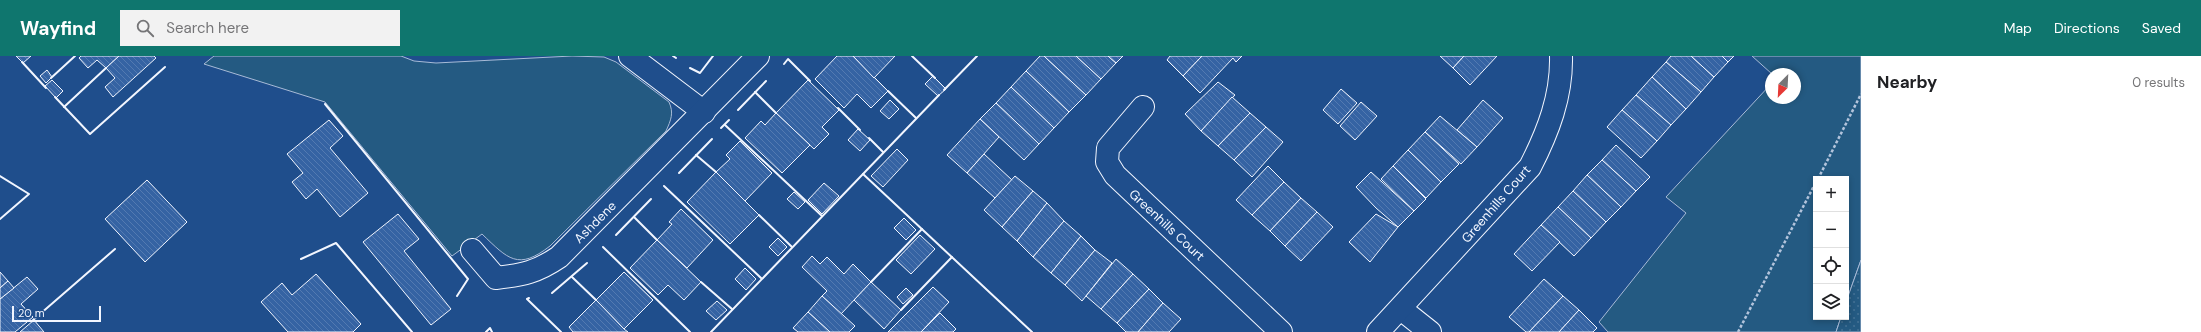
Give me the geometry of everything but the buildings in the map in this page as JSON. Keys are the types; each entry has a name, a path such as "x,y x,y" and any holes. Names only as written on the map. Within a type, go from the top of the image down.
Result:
{"street":[{"path":"630,56 704,112"},
{"name":"Ashdene","path":"472,250 496,278 523,275 541,269 559,257 758,56"},
{"name":"Greenhills Court","path":"1378,332 1401,309 1530,167 1542,144 1557,104 1561,71 1561,56"},
{"name":"Greenhills Court","path":"1143,107 1108,148 1107,162 1115,175 1280,332"},
{"path":"1401,309 1430,332"}],"path":[{"path":"1820,176 1861,94"},
{"path":"1738,332 1813,188"}],"shaded area":[{"path":"214,56 401,56 414,61 436,63 572,56 604,57 616,62 669,102 671,116 666,131 550,246 539,254 521,260 514,259 499,250 482,234 452,256 325,102 204,64"},
{"path":"1752,56 1861,56 1861,260 1849,294 1849,176 1813,176 1813,320 1840,320 1836,332 1608,332 1599,322 1686,213 1666,197 1765,90 1765,104 1801,104 1801,68 1765,68"},
{"path":"1861,260 1861,332 1836,332 1840,320 1849,320 1849,294"}],"wall":[{"path":"51,78 75,56"},
{"path":"690,68 700,73 713,56"},
{"path":"912,56 935,78"},
{"path":"944,90 977,56"},
{"path":"784,64 788,59 810,81"},
{"path":"22,62 46,88"},
{"path":"55,97 90,134 165,67"},
{"path":"64,107 106,68"},
{"path":"738,110 766,81"},
{"path":"888,91 916,118"},
{"path":"755,92 776,113"},
{"path":"711,332 939,95"},
{"path":"325,104 468,279 457,296"},
{"path":"838,108 860,130"},
{"path":"721,128 729,120"},
{"path":"725,125 822,216"},
{"path":"869,138 883,152"},
{"path":"679,173 712,139"},
{"path":"696,155 716,172"},
{"path":"863,174 1032,332"},
{"path":"0,176 29,194 0,219"},
{"path":"664,186 761,278"},
{"path":"616,235 651,199"},
{"path":"759,215 792,247"},
{"path":"634,217 657,240"},
{"path":"871,282 922,229"},
{"path":"301,259 336,243 412,332"},
{"path":"603,247 690,332"},
{"path":"32,321 115,249"},
{"path":"901,310 952,257"},
{"path":"552,293 587,263"},
{"path":"572,277 596,300"},
{"path":"701,282 732,309"},
{"path":"529,298 527,299 561,332"},
{"path":"486,332 490,328 492,332"}]}
